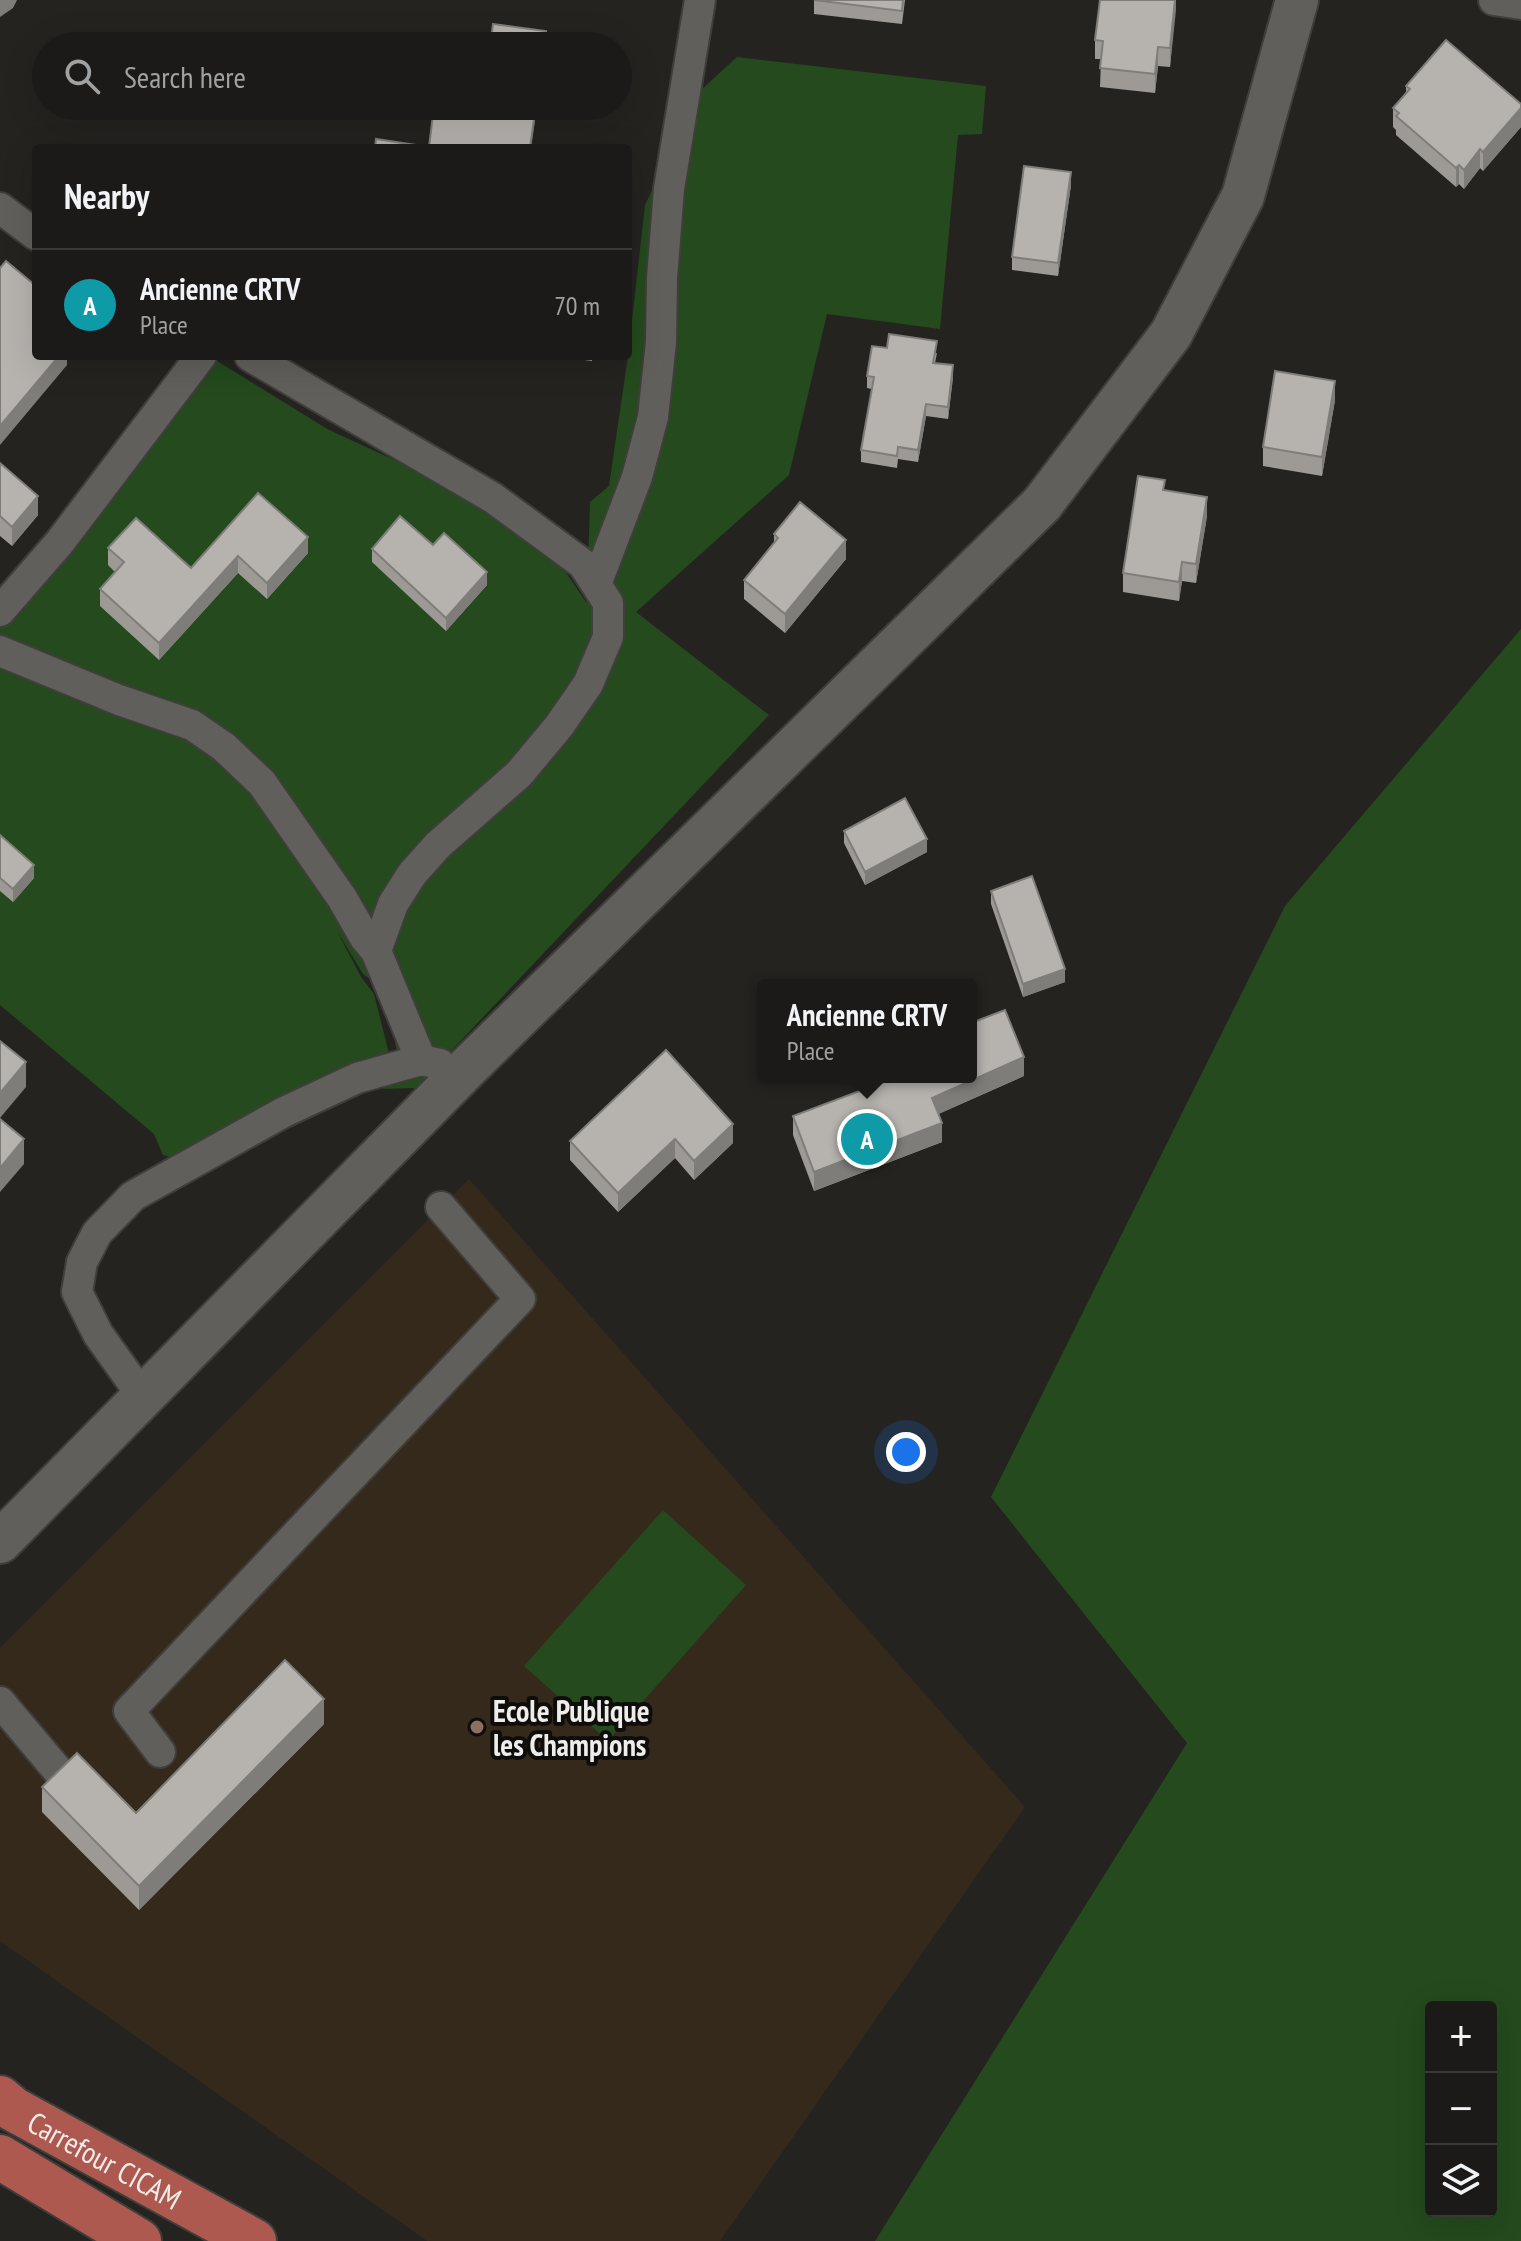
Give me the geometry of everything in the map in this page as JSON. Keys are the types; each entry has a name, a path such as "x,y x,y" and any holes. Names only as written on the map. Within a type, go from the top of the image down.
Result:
{"main road":[{"name":"Carrefour CICAM","path":"0,2098 13,2109 254,2241"},
{"path":"0,2157 139,2241"}],"street":[{"path":"597,582 637,477 653,417 661,342 669,189 700,0"},
{"path":"0,1542 464,1071 1042,504 1171,334 1243,196 1297,0"},
{"path":"1494,0 1521,4"},
{"path":"0,208 32,232"},
{"path":"0,611 60,542 198,360"},
{"path":"257,360 493,498 583,564 608,603 608,637 588,684 559,726 519,774 438,845 412,874 393,904 376,951"},
{"path":"0,651 119,700 192,725 224,747 262,783 376,951 421,1060"},
{"path":"143,1397 98,1334 77,1292 82,1262 97,1233 133,1196 284,1112 357,1078 421,1060 464,1071"},
{"path":"160,1752 129,1711 520,1299 441,1207"},
{"path":"0,1702 59,1772"}],"shaded area":[{"name":"Ecole Publique les Champions","path":"469,1179 1025,1807 720,2241 427,2241 0,1941 0,1648"}],"green space":[{"path":"737,57 986,86 982,134 958,135 940,329 827,314 789,475 636,612 769,715 416,1088 383,1089 398,1059 386,990 363,974 337,931 361,977 374,994 391,1061 185,1161 163,1155 154,1134 0,1005 0,611 206,360 215,360 329,430 460,490 548,555 567,574 586,602 609,606 587,600 590,502 609,486 627,360 632,360 632,320 645,205 701,90"},
{"path":"1521,629 1521,2241 875,2241 1187,1743 991,1497 1285,906"},
{"path":"663,1510 746,1585 608,1741 524,1666"}],"building":[{"path":"814,0 903,0 902,11"},
{"path":"1100,0 1175,0 1170,48 1158,47 1155,74 1100,68 1103,41 1095,40"},
{"path":"493,24 546,31 546,32 492,32"},
{"path":"1446,40 1521,104 1521,108 1483,152 1480,149 1464,170 1459,165 1456,168 1396,116 1399,113 1393,108 1410,89 1406,86"},
{"path":"432,120 534,120 531,144 429,144"},
{"path":"376,139 409,144 375,144"},
{"path":"1024,166 1071,172 1058,263 1012,257"},
{"path":"6,261 32,283 32,360 56,360 0,426 0,268"},
{"path":"889,334 937,341 933,363 953,365 948,407 926,404 918,450 898,447 897,456 861,450 874,377 867,376 872,346 887,348"},
{"path":"1275,371 1335,381 1322,457 1263,447"},
{"path":"0,463 38,496 12,527 0,516"},
{"path":"1138,476 1165,480 1163,490 1207,497 1196,564 1182,562 1179,582 1123,573"},
{"path":"258,493 308,537 267,583 238,556 159,643 100,589 124,562 108,548 136,518 191,568"},
{"path":"800,502 846,540 785,614 744,580 778,538 774,534"},
{"path":"400,516 433,545 444,533 487,572 446,618 372,549"},
{"path":"905,798 927,839 865,872 844,831"},
{"path":"0,835 34,865 13,889 0,878"},
{"path":"1032,876 1065,969 1023,984 991,891"},
{"path":"1005,1010 1024,1057 977,1078 977,1021"},
{"path":"0,1041 26,1062 0,1093"},
{"path":"666,1050 733,1124 694,1161 675,1139 618,1193 570,1141"},
{"path":"881,1083 966,1083 932,1098 942,1123 814,1172 793,1116"},
{"path":"0,1119 24,1139 0,1168"},
{"path":"285,1660 324,1699 139,1886 42,1787 77,1753 136,1813"}],"place":[{"name":"Ancienne CRTV","path":"867,1139"},
{"name":"Ecole Publique les Champions","path":"477,1727"}]}
